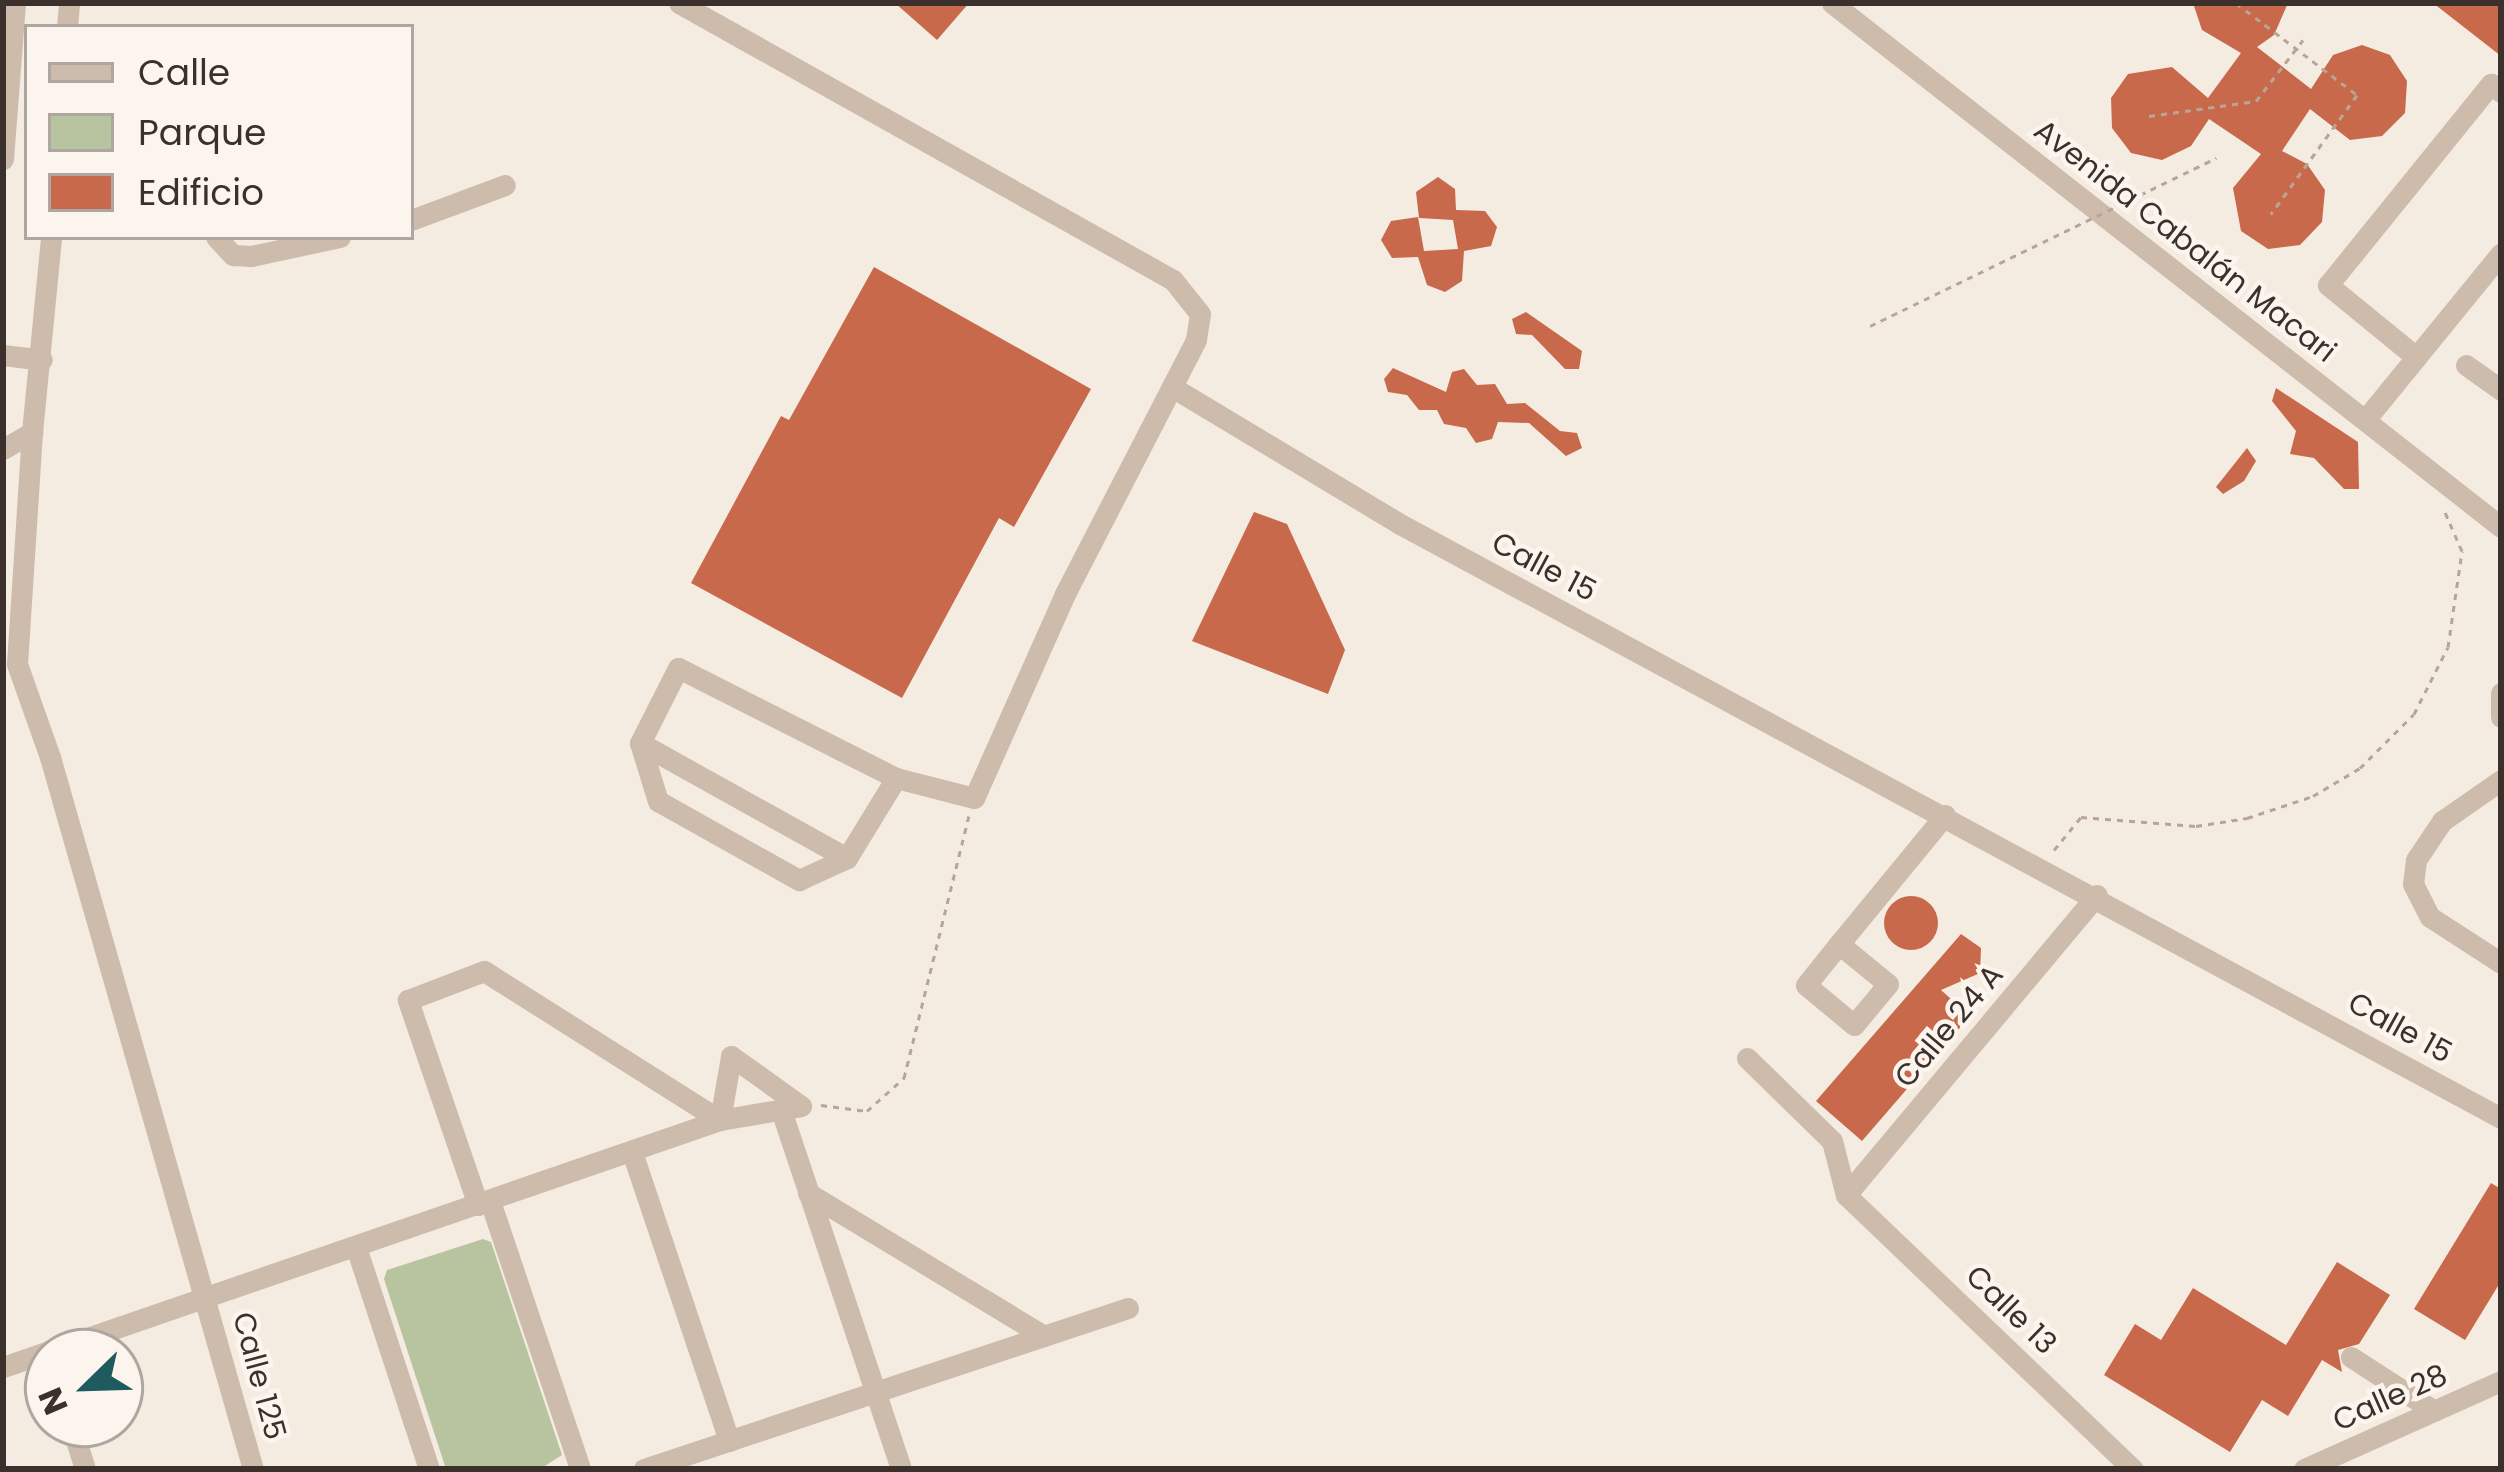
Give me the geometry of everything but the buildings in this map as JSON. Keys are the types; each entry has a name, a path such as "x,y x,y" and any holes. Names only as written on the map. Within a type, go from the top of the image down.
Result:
{"street":[{"path":"3,159 15,3"},
{"path":"679,3 1173,280 1200,314 1172,387 1065,594 974,798 896,778 677,668 640,743 658,801 800,880 847,858 896,778"},
{"name":"Avenida Cabalán Macari","path":"1832,3 2501,527"},
{"path":"2416,357 2328,285 2491,84 2501,92"},
{"path":"414,219 505,184"},
{"name":"Calle 125","path":"51,240 17,664 253,1469"},
{"path":"219,240 233,255 251,256 326,240"},
{"path":"2365,420 2501,253"},
{"path":"3,355 42,360"},
{"path":"2467,365 2501,390"},
{"name":"Calle 15","path":"1172,387 1400,524 2042,866 2501,1118"},
{"path":"3,449 32,432"},
{"path":"2501,693 2501,717"},
{"path":"640,743 847,858"},
{"path":"2501,780 2442,821 2416,860 2414,884 2439,925 2501,963"},
{"path":"1839,944 1945,815"},
{"name":"Calle 24 A","path":"1846,1196 2097,896"},
{"path":"580,1469 408,1000 484,971 720,1120"},
{"path":"720,1120 731,1057 791,1108 808,1193 901,1469"},
{"path":"1747,1058 1832,1142 1846,1196"},
{"path":"119,1328 720,1120 791,1108"},
{"path":"632,1152 729,1441"},
{"path":"808,1193 1044,1336"},
{"name":"Calle 13","path":"1846,1196 2133,1469"},
{"path":"356,1247 429,1469"},
{"path":"644,1469 1128,1309"},
{"path":"2351,1357 2434,1411"},
{"name":"Calle 28","path":"2304,1469 2501,1382"}],"path":[{"path":"2236,3 2357,95 2271,214"},
{"path":"2150,116 2256,101 2303,40"},
{"path":"1870,326 2216,158"},
{"path":"2042,866 2080,817 2196,826 2247,818 2314,796 2360,769 2414,714 2448,647 2462,551 2436,493"},
{"path":"791,1108 867,1111 904,1078 974,798"}],"green space":[{"path":"483,1239 491,1242 562,1455 540,1469 446,1469 384,1279 387,1270"}]}
